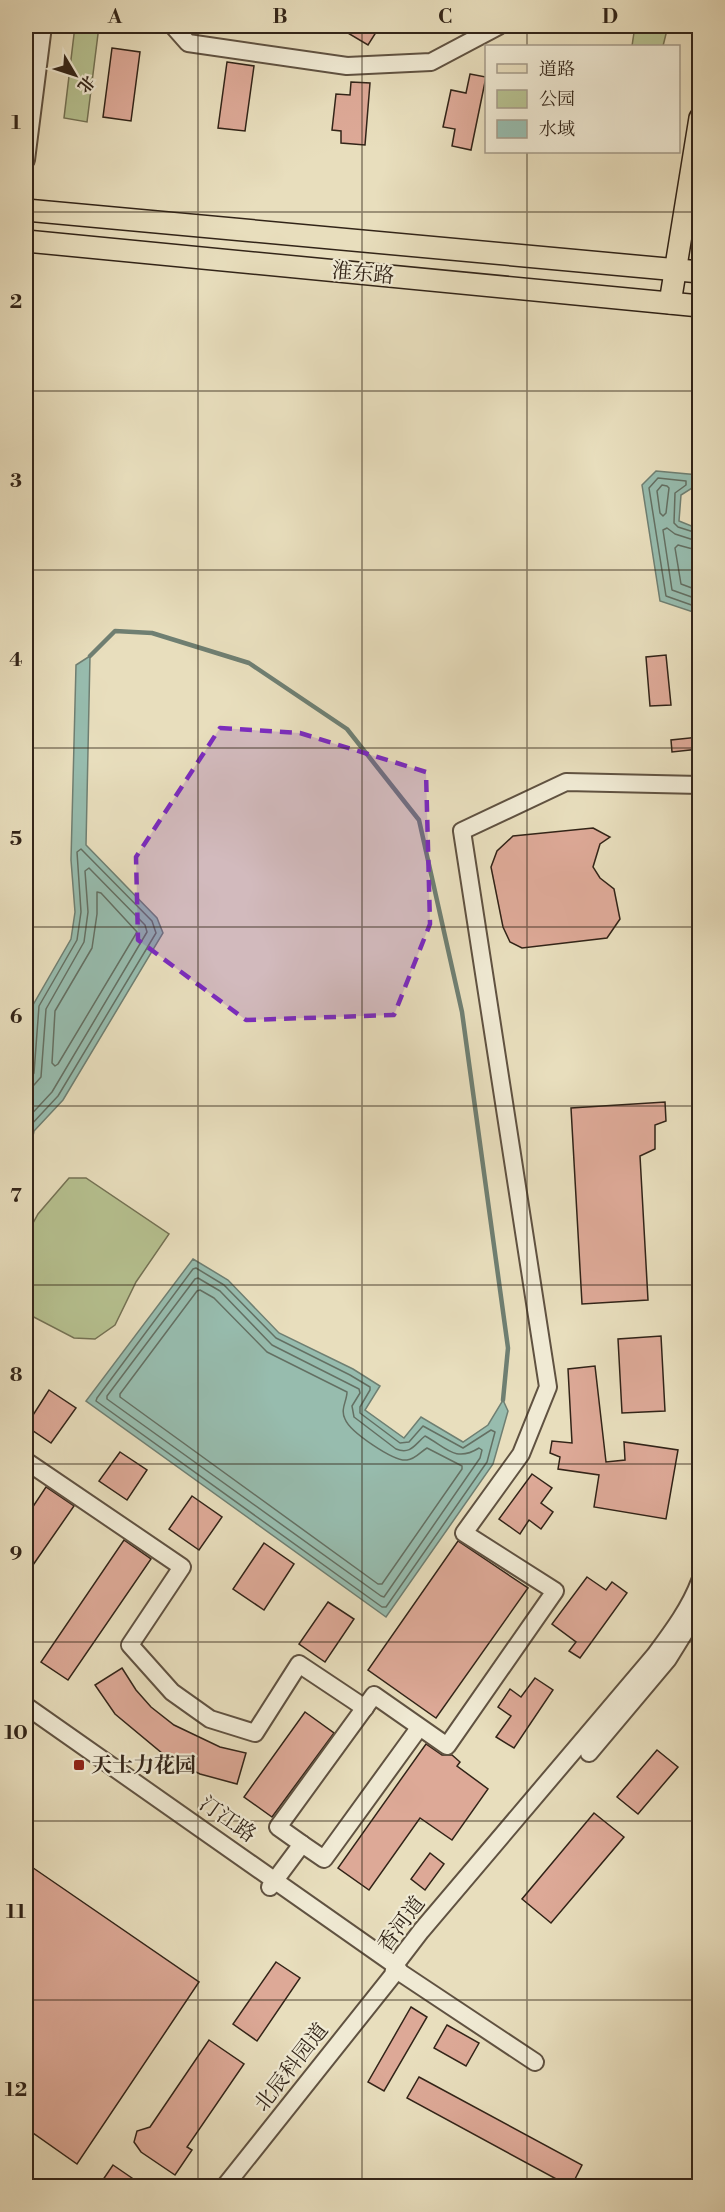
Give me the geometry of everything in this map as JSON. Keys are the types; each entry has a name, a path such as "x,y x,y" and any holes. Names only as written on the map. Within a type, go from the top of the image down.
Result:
{"main road":[{"path":"670,303 699,118"},
{"name":"淮东路","path":"26,210 699,272"},
{"name":"淮东路","path":"26,241 699,306"}],"street":[{"path":"26,160 43,26"},
{"path":"173,26 188,43 347,66 431,62 499,26"},
{"path":"420,1728 324,1859 278,1827 374,1695 447,1746 555,1591 464,1533 521,1454 548,1387 462,831 566,782 699,785"},
{"path":"26,1461 182,1567 130,1645 172,1692 210,1719 255,1733 299,1664 365,1708"},
{"name":"香河道","path":"397,1971 655,1655 676,1626 696,1592 699,1581"},
{"name":"香河道","path":"397,1971 668,1659 699,1608"},
{"name":"汀江路","path":"26,1706 397,1971 535,2062"},
{"name":"汀江路","path":"26,1717 273,1884"},
{"path":"273,1884 302,1844"},
{"name":"北辰科园道","path":"225,2187 397,1971"}],"highlighted area":[{"path":"220,728 300,733 426,772 430,924 394,1015 246,1020 138,940 136,857"}],"green space":[{"path":"75,26 99,26 87,122 64,118"},
{"path":"635,26 668,26 663,45 632,45"},
{"path":"69,1178 86,1178 169,1234 136,1282 115,1325 95,1339 74,1338 26,1313 26,1236 38,1214"}],"water":[{"path":"656,471 699,475 699,489 692,488 681,495 679,521 699,529 699,614 660,601 642,485"},
{"path":"90,656 86,845 157,918 163,933 63,1100 34,1131 28,1161 30,1184 26,1192 26,1095 31,1056 33,1005 71,939 75,912 71,860 76,665"},
{"path":"193,1259 228,1280 279,1333 353,1369 380,1386 365,1410 404,1438 421,1417 463,1442 488,1425 503,1400 508,1411 493,1464 386,1617 86,1401"}],"building":[{"path":"336,26 380,26 368,45"},
{"path":"112,48 140,52 131,121 103,117"},
{"path":"227,62 254,66 245,131 218,128"},
{"path":"470,74 485,77 471,150 452,146 455,129 443,127 451,90 466,93"},
{"path":"351,82 370,83 365,145 341,143 341,131 332,130 336,94 350,95"},
{"path":"666,655 671,705 650,706 646,657"},
{"path":"699,737 699,749 672,752 671,740"},
{"path":"593,828 610,837 600,844 593,867 600,878 614,889 620,919 607,938 522,948 510,942 503,927 491,867 497,851 513,836"},
{"path":"665,1102 666,1121 655,1125 655,1149 640,1156 648,1300 582,1304 571,1108"},
{"path":"661,1336 665,1411 622,1413 618,1339"},
{"path":"595,1366 606,1462 625,1460 624,1442 678,1450 666,1519 594,1507 599,1475 558,1469 560,1457 550,1453 552,1441 572,1443 568,1369"},
{"path":"49,1390 76,1408 51,1443 26,1426"},
{"path":"120,1452 147,1470 127,1500 99,1481"},
{"path":"532,1474 552,1488 541,1503 553,1512 541,1529 529,1520 520,1534 499,1519"},
{"path":"46,1487 74,1506 26,1575 26,1517"},
{"path":"192,1496 222,1517 199,1550 169,1529"},
{"path":"124,1540 151,1559 68,1680 41,1662"},
{"path":"458,1541 528,1588 436,1718 368,1670"},
{"path":"264,1543 294,1564 264,1610 233,1589"},
{"path":"587,1577 606,1590 612,1582 627,1593 580,1658 569,1651 576,1642 552,1624"},
{"path":"328,1602 354,1619 325,1662 299,1644"},
{"path":"122,1668 136,1690 151,1707 174,1725 220,1747 246,1753 237,1784 200,1774 168,1758 115,1714 95,1685"},
{"path":"535,1678 553,1690 514,1748 496,1737 511,1716 498,1707 510,1689 521,1697"},
{"path":"305,1712 334,1733 272,1817 244,1797"},
{"path":"426,1744 442,1755 452,1755 460,1762 457,1766 488,1789 452,1840 420,1818 369,1890 338,1868"},
{"path":"657,1750 678,1767 638,1814 617,1797"},
{"path":"594,1813 624,1837 551,1923 522,1899"},
{"path":"430,1853 444,1864 425,1890 411,1879"},
{"path":"26,1863 199,1982 77,2164 26,2128 26,1985 33,1974 26,1969"},
{"path":"276,1962 300,1978 257,2041 233,2024"},
{"path":"411,2007 427,2017 384,2091 368,2082"},
{"path":"447,2025 479,2043 466,2066 434,2048"},
{"path":"209,2040 244,2064 187,2147 192,2150 175,2175 141,2152 134,2142 137,2131 150,2127"},
{"path":"419,2077 582,2165 571,2187 407,2098"},
{"path":"113,2165 145,2187 98,2187"}],"waterway":[{"path":"90,656 115,631 152,633 249,663 347,729 419,820 462,1012 508,1348 503,1400"}],"place":[{"name":"天士力花园","path":"79,1765"}]}
